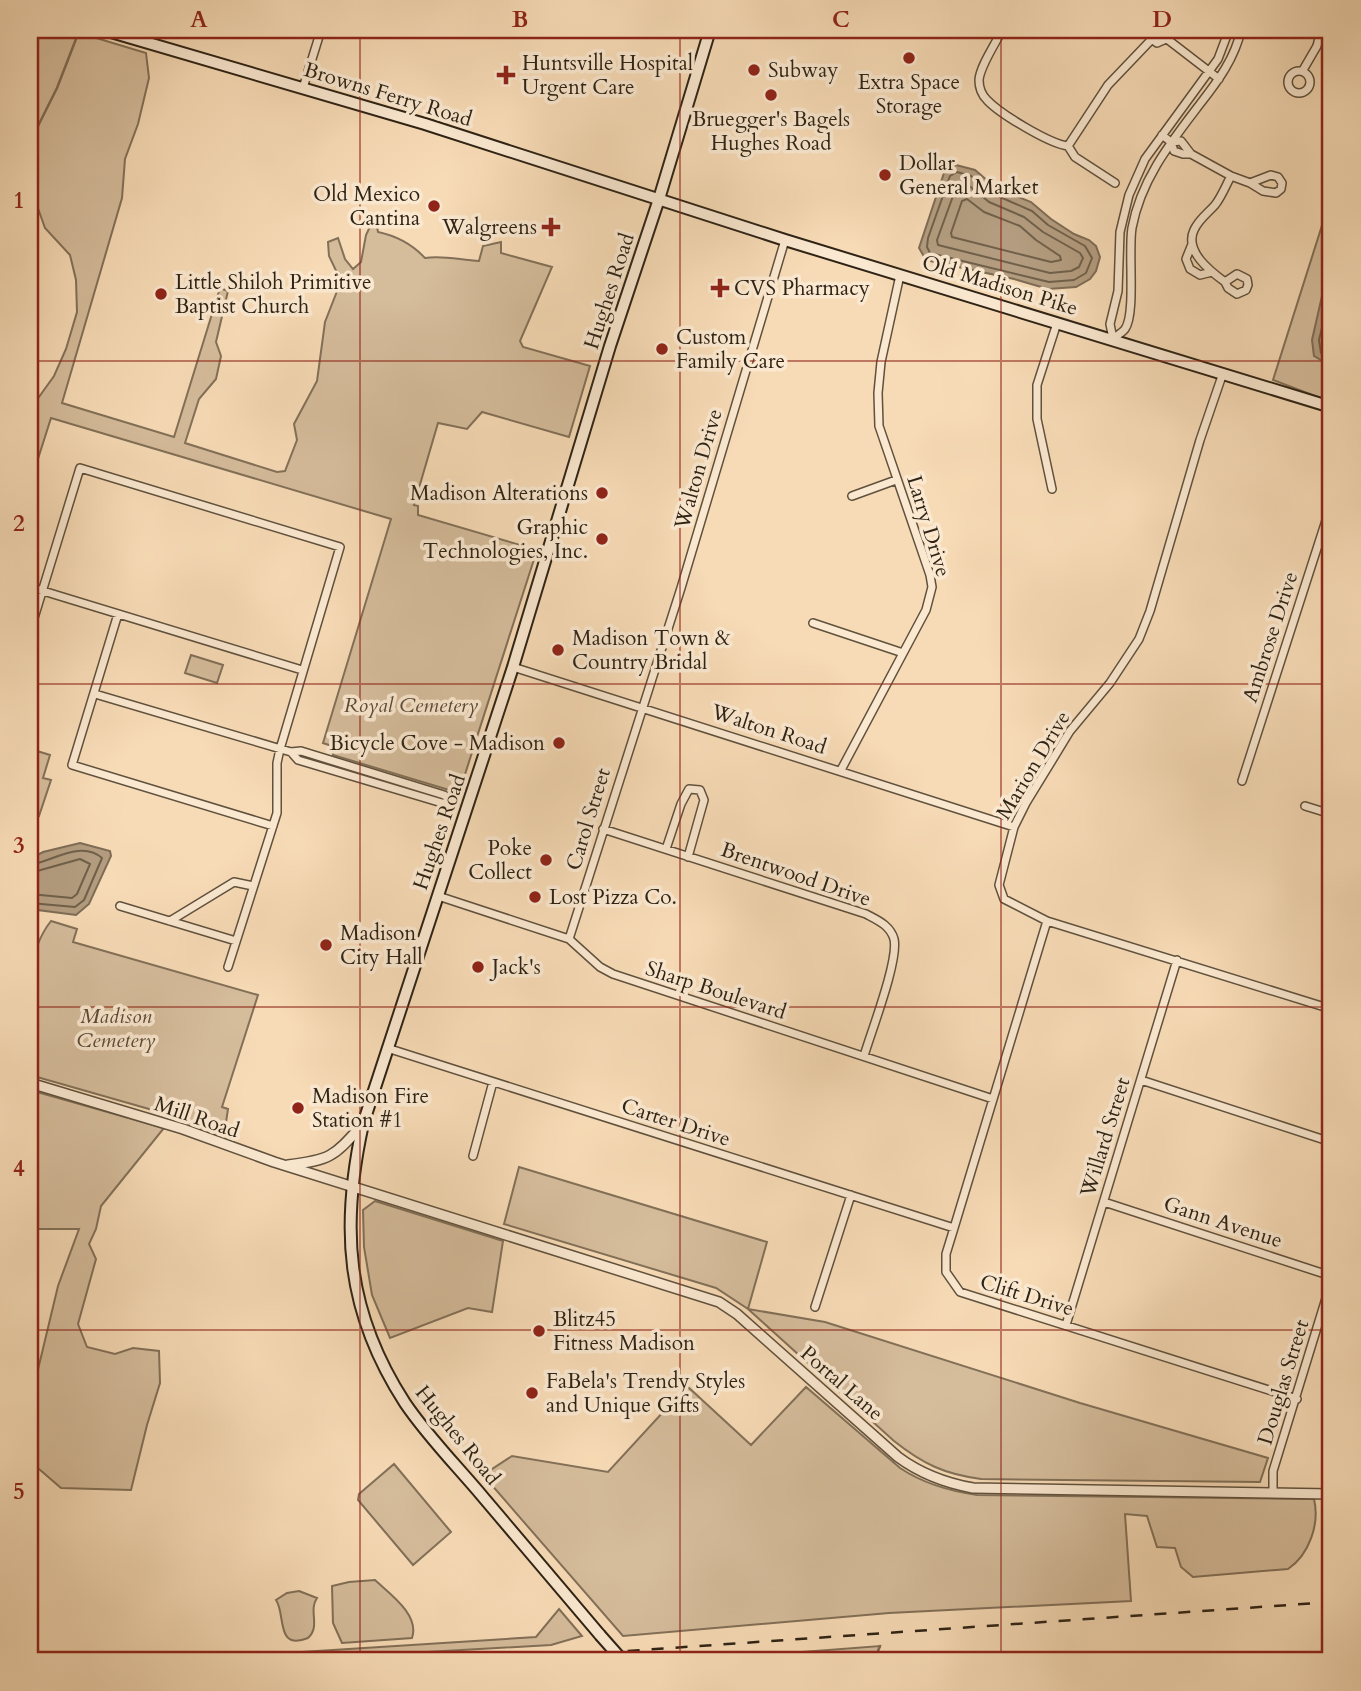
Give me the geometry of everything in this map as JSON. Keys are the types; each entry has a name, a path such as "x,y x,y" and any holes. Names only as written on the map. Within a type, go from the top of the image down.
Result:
{"main road":[{"name":"Browns Ferry Road","path":"104,30 515,152 659,199"},
{"name":"Hughes Road","path":"623,1661 427,1433 392,1381 371,1340 355,1281 349,1230 351,1187 363,1124 469,806 710,30"},
{"name":"Old Madison Pike","path":"659,199 1331,407"}],"street":[{"path":"303,88 321,30"},
{"path":"1002,30 979,79 986,99 1056,145 1068,146"},
{"path":"1149,30 1151,40"},
{"path":"1151,40 1161,43 1167,39 1169,30"},
{"path":"1113,339 1110,324 1118,291 1118,244 1124,211 1141,167 1222,52 1230,30"},
{"path":"1113,339 1128,322 1130,242 1136,211 1154,168 1219,79 1235,51 1241,30"},
{"path":"1303,70 1317,46 1321,30"},
{"path":"1167,39 1219,79"},
{"path":"1068,146 1108,85 1151,40"},
{"path":"1163,135 1171,142 1174,151 1191,154 1250,183"},
{"path":"1068,146 1074,157 1115,183"},
{"path":"1212,272 1200,275 1190,269 1186,259 1193,232 1201,218 1216,203 1231,176"},
{"name":"Walton Drive","path":"641,708 681,588 785,240"},
{"path":"1192,244 1201,260 1224,282"},
{"name":"Larry Drive","path":"841,771 926,610 932,587 879,425 881,362 900,275"},
{"path":"1052,489 1037,419 1037,385 1057,323"},
{"name":"Marion Drive","path":"1223,373 1139,639 1110,683 1070,732 1014,827 999,885 1004,899 1047,920 1331,1009"},
{"path":"30,631 80,468 340,547 279,749 277,813 228,967"},
{"path":"852,496 896,480"},
{"name":"Ambrose Drive","path":"1242,781 1331,505"},
{"path":"30,587 302,670"},
{"path":"118,614 72,765 272,826"},
{"path":"813,623 903,653"},
{"name":"Walton Road","path":"513,667 1014,827"},
{"path":"95,694 279,749 301,751 444,794 469,806"},
{"name":"Carol Street","path":"569,939 641,708"},
{"path":"291,752 298,760 442,803 456,802"},
{"path":"353,776 356,768"},
{"path":"666,849 688,789 700,790 704,800 688,856"},
{"path":"1306,806 1331,814"},
{"name":"Brentwood Drive","path":"603,829 866,914 885,925 894,939 894,958 864,1055"},
{"path":"170,921 234,882 253,886"},
{"name":"Sharp Boulevard","path":"438,896 569,939 600,967 613,974 993,1099"},
{"path":"120,906 236,941"},
{"name":"Clift Drive","path":"1047,920 946,1254 946,1272 960,1292 1297,1399"},
{"name":"Willard Street","path":"1066,1325 1177,960"},
{"name":"Carter Drive","path":"387,1048 954,1228"},
{"path":"1141,1080 1331,1142"},
{"path":"473,1156 492,1082"},
{"name":"Mill Road","path":"30,1083 183,1129 351,1187"},
{"path":"284,1166 322,1161 333,1155 363,1124"},
{"name":"Portal Lane","path":"351,1187 719,1302 737,1314 898,1457 914,1469 945,1482 973,1488 1331,1494"},
{"path":"815,1307 851,1195"},
{"name":"Gann Avenue","path":"1104,1202 1331,1276"},
{"name":"Douglas Street","path":"1273,1493 1273,1471 1331,1282"}],"green space":[{"name":"Royal Cemetery","path":"30,30 70,30 146,53 149,78 138,124 125,159 122,198 62,403 174,437 220,288 228,291 216,342 221,356 216,379 199,399 185,443 277,472 285,471 297,440 294,424 317,381 325,322 341,281 329,256 328,242 338,238 345,259 353,269 361,262 366,235 375,216 378,232 404,241 425,258 445,257 479,261 483,246 501,242 501,253 552,267 520,341 523,347 590,366 569,437 482,412 467,429 438,423 414,505 418,506 418,515 537,550 459,793 333,755 332,746 323,743 391,519 51,418 30,484 31,408 54,376 66,349 77,312 76,280 70,255 45,228 35,200 33,178 30,186"},
{"path":"1331,197 1331,402 1273,380"},
{"path":"191,655 223,665 217,683 185,673"},
{"path":"37,751 50,755 43,778 51,780 39,816 30,813 30,774"},
{"name":"Madison Cemetery","path":"51,921 77,929 73,942 258,995 222,1107 228,1109 225,1129 220,1133 213,1132 163,1113 30,1075 30,974 41,937"},
{"path":"30,1090 164,1128 101,1206 96,1229 89,1244 96,1259 78,1324 87,1347 115,1354 133,1348 159,1351 160,1383 131,1490 61,1488 39,1469 30,1469 30,1382 35,1382 58,1286 79,1229 30,1229"},
{"path":"519,1167 767,1242 748,1309 716,1288 504,1224"},
{"path":"375,1201 503,1241 492,1312 468,1308 390,1338 372,1295 364,1247 363,1210"},
{"path":"748,1309 825,1322 1080,1403 1268,1458 1260,1482 981,1479 945,1471 925,1462 894,1441"},
{"path":"687,1386 751,1445 806,1387 900,1468 928,1483 947,1489 977,1495 1314,1499 1314,1528 1302,1556 1288,1569 1193,1577 1181,1567 1175,1548 1157,1547 1147,1516 1125,1514 1131,1601 889,1613 623,1636 483,1475 512,1456 608,1472"},
{"path":"394,1464 451,1532 413,1565 358,1500 359,1494"},
{"path":"375,1580 408,1613 412,1621 412,1638 342,1643 333,1623 332,1586"},
{"path":"299,1591 317,1598 314,1629 308,1638 298,1641 290,1640 286,1635 276,1600 287,1593"},
{"path":"559,1609 582,1636 551,1645 297,1661 162,1661 536,1637"},
{"path":"880,1646 874,1661 684,1661"}],"water":[{"path":"956,165 975,170 996,188 1031,202 1051,219 1089,240 1096,246 1100,257 1096,271 1090,279 1076,287 1048,289 926,260 919,248 945,170"},
{"path":"1331,273 1331,366 1314,356 1312,340 1327,274"},
{"path":"80,843 110,851 111,856 89,904 76,915 30,909 30,859 43,852"}],"waterway":[{"path":"30,142 57,88 76,39"},
{"path":"874,1661 880,1646"}],"railway":[{"path":"484,1661 1331,1602"}],"place":[{"name":"Extra Space Storage","path":"909,58"},
{"name":"Subway","path":"754,70"},
{"name":"Huntsville Hospital Urgent Care","path":"506,75"},
{"name":"Bruegger's Bagels Hughes Road","path":"771,95"},
{"name":"Dollar General Market","path":"885,175"},
{"name":"Old Mexico Cantina","path":"434,206"},
{"name":"Walgreens","path":"551,227"},
{"name":"CVS Pharmacy","path":"720,288"},
{"name":"Little Shiloh Primitive Baptist Church","path":"161,294"},
{"name":"Custom Family Care","path":"662,349"},
{"name":"Madison Alterations","path":"602,493"},
{"name":"Graphic Technologies, Inc.","path":"602,539"},
{"name":"Madison Town & Country Bridal","path":"558,650"},
{"name":"Bicycle Cove - Madison","path":"559,743"},
{"name":"Poke Collect","path":"546,860"},
{"name":"Lost Pizza Co.","path":"535,897"},
{"name":"Madison City Hall","path":"326,945"},
{"name":"Jack's","path":"478,967"},
{"name":"Madison Fire Station #1","path":"298,1108"},
{"name":"Blitz45 Fitness Madison","path":"539,1331"},
{"name":"FaBela's Trendy Styles and Unique Gifts","path":"532,1393"}]}
